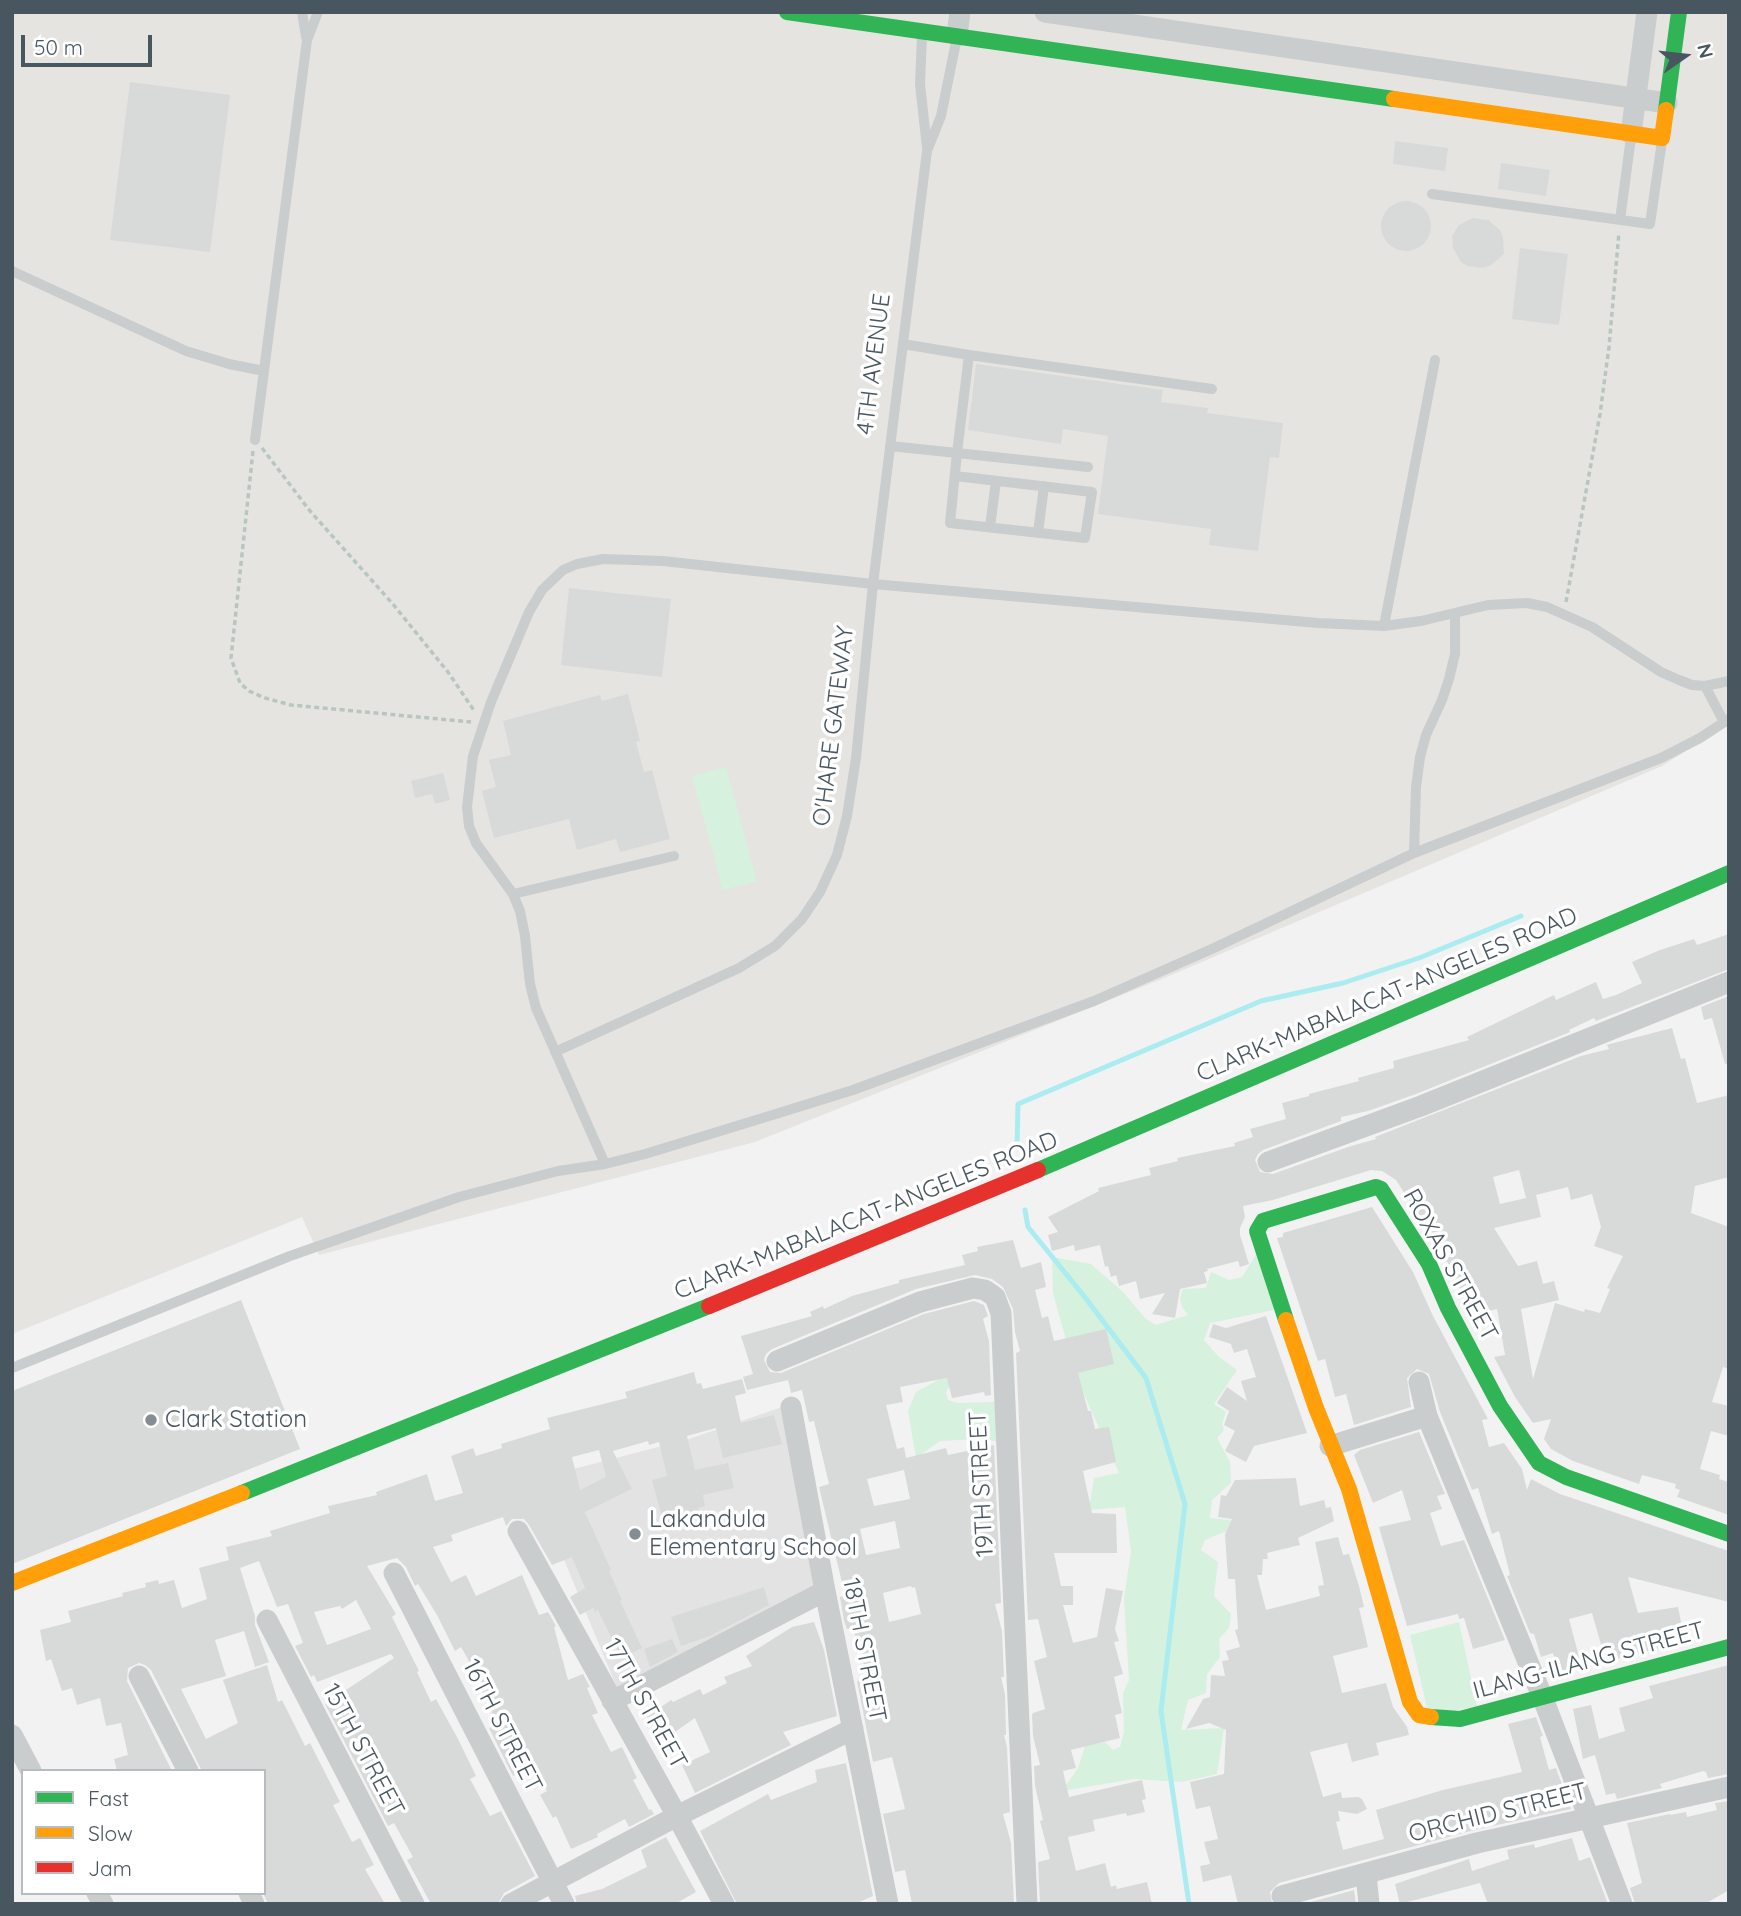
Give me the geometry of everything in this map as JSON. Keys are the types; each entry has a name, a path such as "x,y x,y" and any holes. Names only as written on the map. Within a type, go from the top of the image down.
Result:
{"street":[{"path":"787,12 924,21 957,36 1662,138 1679,12"},
{"name":"4TH AVENUE","path":"957,36 960,12"},
{"path":"1045,12 1667,103"},
{"path":"1631,134 1647,12"},
{"name":"CLARK-MABALACAT-ANGELES ROAD","path":"12,1583 794,1272 1030,1174 1729,873"},
{"path":"1268,1162 1421,1106 1729,982"},
{"name":"ROXAS STREET","path":"1330,1446 1256,1231 1263,1221 1376,1187 1381,1189 1429,1264 1448,1308 1500,1406 1539,1463 1566,1477 1729,1534"},
{"name":"19TH STREET","path":"777,1361 920,1302 973,1288 985,1290 995,1297 1001,1313 1027,1904"},
{"path":"1419,1382 1427,1416 1542,1696 1622,1904"},
{"name":"18TH STREET","path":"791,1407 888,1904"},
{"path":"1330,1446 1427,1416"},
{"name":"ILANG-ILANG STREET","path":"1330,1446 1349,1489 1410,1702 1419,1715 1461,1719 1729,1647"},
{"name":"17TH STREET","path":"518,1531 724,1904"},
{"name":"16TH STREET","path":"394,1573 564,1904"},
{"path":"612,1701 825,1591"},
{"name":"15TH STREET","path":"267,1620 414,1904"},
{"path":"139,1676 187,1769"},
{"path":"511,1904 677,1816 853,1729"},
{"path":"12,1735 31,1769"},
{"name":"ORCHID STREET","path":"1282,1896 1477,1843 1729,1787"},
{"path":"1366,1874 1369,1904"}],"lane":[{"path":"302,12 307,40"},
{"path":"255,440 307,40 318,12"},
{"name":"4TH AVENUE","path":"873,584 927,151 920,84 924,21"},
{"name":"4TH AVENUE","path":"927,151 941,116 957,36"},
{"path":"1620,219 1631,134"},
{"path":"1432,194 1650,224 1662,138"},
{"path":"12,271 186,351 264,371"},
{"path":"903,344 1212,389"},
{"path":"955,476 1092,492 1085,538 950,523 957,453 969,355"},
{"path":"1384,626 1435,360"},
{"path":"890,446 1088,467"},
{"path":"990,527 996,481"},
{"path":"1038,533 1044,486"},
{"path":"605,1164 533,996 520,911 513,894 476,843 469,826 467,791 473,756 483,725 529,612 552,578 577,564 603,559 663,561 873,584 1282,620 1384,626 1509,602 1527,603 1564,614 1592,627 1661,672 1692,685 1705,686 1729,681"},
{"name":"O'HARE GATEWAY","path":"555,1052 739,968 775,946 802,919 820,892 836,855 847,816 856,758 873,584"},
{"path":"1414,853 1416,787 1420,757 1449,679 1455,654 1455,613"},
{"path":"12,1368 290,1256 459,1196 558,1171 605,1164 645,1154 853,1090 1094,1001 1226,943 1414,853 1661,758 1700,738 1727,720 1705,686"},
{"path":"513,894 674,856"}],"path":[{"path":"1564,614 1593,464 1609,347 1620,219"},
{"path":"255,440 232,659 240,683 248,691 291,705 453,719 483,725"},
{"path":"255,440 310,511 392,603 448,672 483,725"}],"shaded area":[{"path":"12,12 1729,12 1729,724 1662,766 1162,979 755,1142 319,1255 302,1217 12,1334"},
{"name":"Lakandula Elementary School","path":"785,1406 821,1601 620,1695 531,1480 689,1439"}],"green space":[{"path":"726,767 757,881 723,890 692,776"},
{"path":"1257,1253 1279,1309 1210,1323 1204,1340 1218,1356 1237,1370 1214,1404 1226,1412 1222,1423 1224,1430 1217,1438 1230,1462 1231,1483 1212,1500 1210,1518 1247,1525 1238,1539 1224,1532 1205,1540 1201,1550 1218,1562 1214,1596 1231,1614 1229,1628 1219,1639 1220,1657 1207,1674 1206,1693 1188,1700 1181,1730 1224,1728 1217,1774 1182,1782 1134,1779 1062,1791 1078,1768 1085,1746 1105,1742 1113,1750 1120,1747 1124,1732 1123,1693 1129,1680 1124,1599 1131,1551 1125,1507 1089,1510 1094,1478 1119,1473 1076,1376 1053,1293 1052,1257 1091,1264 1122,1291 1146,1319 1156,1325 1188,1315 1180,1298 1183,1289 1206,1288 1211,1272 1229,1280 1242,1277"},
{"path":"944,1377 954,1380 946,1392 948,1400 958,1403 995,1402 1003,1442 977,1439 940,1441 916,1458 908,1411 916,1392"},
{"path":"1459,1622 1477,1706 1429,1716 1410,1635"}],"building":[{"path":"130,82 230,95 210,252 110,240"},
{"path":"1395,141 1448,148 1445,171 1393,164"},
{"path":"1501,163 1550,170 1546,196 1498,189"},
{"path":"1406,201 1424,208 1431,226 1424,244 1406,251 1388,244 1381,226 1388,208"},
{"path":"1473,218 1488,220 1500,230 1503,237 1504,254 1483,268 1467,266 1461,262 1453,248 1452,236 1459,225"},
{"path":"1520,248 1568,254 1559,325 1512,319"},
{"path":"976,364 1163,390 1161,402 1208,408 1207,413 1283,423 1279,458 1270,457 1258,551 1209,545 1211,529 1098,514 1108,436 1063,429 1061,444 968,430"},
{"path":"569,588 671,599 662,677 561,665"},
{"path":"628,694 640,741 636,742 644,772 652,770 670,839 620,852 616,839 577,850 569,819 494,838 482,791 496,787 489,760 511,755 503,721 600,695 602,701"},
{"path":"443,773 450,800 435,804 432,794 415,798 411,781"},
{"path":"1729,934 1729,969 1596,1021 1594,1018 1569,1030 1570,1032 1416,1094 1368,1111 1341,1117 1341,1121 1263,1150 1255,1160 1260,1172 1273,1174 1376,1139 1375,1137 1581,1056 1609,1049 1607,1045 1672,1028 1681,1059 1685,1058 1697,1103 1729,1095 1729,1177 1695,1186 1691,1213 1729,1227 1729,1369 1723,1367 1712,1402 1729,1406 1729,1436 1711,1431 1700,1469 1720,1475 1719,1479 1729,1482 1729,1515 1677,1497 1680,1490 1675,1488 1676,1484 1642,1475 1639,1484 1573,1461 1551,1449 1544,1439 1551,1419 1533,1423 1515,1397 1494,1357 1505,1355 1497,1309 1472,1315 1444,1255 1396,1180 1382,1171 1371,1170 1273,1200 1243,1206 1245,1217 1240,1235 1249,1264 1240,1267 1238,1261 1207,1269 1208,1271 1204,1272 1207,1283 1180,1289 1175,1318 1152,1314 1165,1293 1140,1299 1136,1281 1119,1286 1116,1275 1111,1277 1108,1266 1105,1267 1100,1245 1075,1251 1074,1245 1052,1251 1048,1235 1058,1232 1048,1217 1099,1191 1098,1188 1151,1175 1149,1168 1178,1161 1177,1158 1235,1146 1234,1143 1253,1137 1250,1129 1286,1119 1282,1103 1394,1068 1393,1061 1469,1040 1467,1037 1554,995 1556,1000 1596,982 1603,999 1616,995 1642,983 1632,962 1694,939 1697,945","holes":["1519,1170 1526,1198 1500,1204 1493,1177","1568,1187 1571,1200 1592,1194 1601,1227 1594,1246 1623,1256 1607,1288 1610,1289 1600,1313 1585,1309 1584,1312 1555,1303 1533,1379 1521,1309 1559,1300 1554,1281 1543,1284 1537,1261 1518,1266 1494,1228 1541,1217 1536,1195"]},
{"path":"1729,996 1729,1063 1725,1064 1712,1018 1704,1020 1701,1007"},
{"path":"1372,1207 1413,1272 1433,1316 1488,1419 1482,1420 1489,1447 1504,1443 1522,1469 1527,1490 1531,1479 1560,1494 1729,1551 1729,1602 1628,1577 1638,1613 1678,1607 1682,1627 1663,1630 1667,1646 1606,1662 1592,1613 1569,1619 1582,1668 1559,1674 1553,1653 1541,1657 1534,1634 1530,1633 1507,1576 1510,1575 1499,1531 1492,1534 1478,1488 1472,1490 1440,1412 1429,1374 1417,1369 1407,1378 1411,1407 1354,1425 1346,1394 1335,1397 1325,1359 1318,1361 1277,1238 1283,1237 1283,1233"},
{"path":"1013,1240 1021,1268 1041,1262 1046,1287 1035,1290 1042,1318 1048,1316 1054,1341 1106,1329 1114,1364 1078,1373 1095,1429 1109,1427 1116,1462 1083,1471 1092,1513 1116,1514 1117,1553 1054,1553 1061,1586 1073,1586 1073,1605 1063,1605 1073,1643 1097,1637 1106,1588 1123,1591 1115,1629 1119,1641 1114,1642 1123,1674 1114,1677 1122,1713 1115,1715 1120,1738 1071,1750 1076,1768 1063,1771 1069,1797 1142,1780 1146,1799 1142,1800 1145,1812 1093,1820 1095,1831 1068,1837 1076,1871 1105,1863 1111,1887 1116,1885 1117,1889 1147,1882 1152,1904 1040,1904 1038,1862 1050,1859 1040,1821 1043,1820 1035,1786 1034,1766 1040,1765 1033,1736 1032,1715 1045,1709 1034,1661 1047,1657 1038,1619 1028,1620 1016,1353 1020,1351 1013,1309 1003,1287 992,1279 975,1275 916,1289 772,1349 764,1360 770,1372 781,1373 924,1314 974,1301 984,1305 988,1316 983,1319 989,1341 991,1395 985,1396 984,1392 952,1398 947,1378 900,1387 903,1402 886,1405 897,1449 904,1447 906,1458 946,1448 948,1455 994,1445 1001,1603 995,1604 1002,1631 1004,1677 1001,1677 1005,1694 1004,1735 1010,1812 1003,1814 1011,1843 1014,1904 912,1904 905,1870 895,1872 883,1814 905,1809 892,1757 873,1762 857,1681 868,1679 853,1628 847,1629 844,1621 840,1597 845,1595 819,1487 829,1484 814,1421 809,1422 802,1390 791,1393 788,1380 747,1390 743,1377 753,1374 741,1336 812,1316 810,1312 823,1306 824,1309 852,1296 899,1283 899,1280 965,1265 962,1255 978,1251 977,1247","holes":["904,1470 910,1499 874,1506 867,1479","895,1521 900,1548 866,1555 860,1529","915,1587 921,1614 889,1622 883,1593"]},
{"name":"Clark Station","path":"241,1300 300,1449 12,1564 12,1391"},
{"path":"1266,1316 1307,1433 1254,1446 1246,1462 1225,1451 1235,1431 1224,1425 1229,1411 1217,1403 1227,1387 1247,1401 1241,1381 1256,1377 1247,1349 1234,1353 1231,1344 1209,1337 1213,1324 1226,1328"},
{"path":"694,1372 697,1384 701,1383 703,1389 742,1379 746,1393 735,1396 741,1423 774,1415 782,1444 723,1458 716,1428 687,1436 695,1470 728,1463 734,1488 703,1495 705,1506 698,1508 700,1515 664,1525 652,1480 667,1476 659,1442 649,1445 648,1441 613,1451 632,1489 585,1512 611,1570 609,1571 622,1600 620,1601 642,1648 621,1658 598,1610 595,1612 593,1608 580,1615 570,1597 585,1588 572,1557 552,1565 524,1519 512,1519 506,1526 503,1517 451,1535 453,1541 433,1547 451,1582 466,1575 476,1596 522,1575 539,1615 548,1612 556,1626 554,1627 568,1680 583,1674 598,1713 592,1715 611,1752 622,1747 637,1778 633,1780 649,1810 654,1814 629,1827 625,1819 597,1834 598,1837 571,1849 556,1816 553,1818 540,1795 547,1791 534,1765 513,1776 489,1728 497,1724 480,1687 483,1686 461,1647 455,1651 437,1615 418,1584 415,1586 406,1567 397,1558 367,1566 396,1614 392,1617 431,1702 436,1699 458,1739 476,1776 470,1779 490,1816 501,1811 535,1876 504,1893 498,1904 431,1904 407,1860 413,1857 394,1823 388,1826 325,1704 394,1658 391,1654 317,1682 314,1675 311,1677 295,1646 303,1643 288,1604 277,1607 259,1561 240,1568 255,1616 255,1625 269,1662 255,1667 244,1631 215,1640 226,1676 181,1689 206,1739 238,1723 223,1680 267,1665 278,1702 282,1700 305,1746 310,1743 340,1802 333,1805 352,1842 360,1838 374,1865 365,1869 385,1904 268,1904 264,1895 266,1769 201,1769 151,1670 139,1663 128,1668 127,1681 171,1769 116,1769 114,1759 128,1755 121,1723 106,1726 100,1698 77,1705 72,1688 62,1691 51,1659 46,1661 40,1630 71,1622 68,1611 123,1596 122,1593 146,1587 145,1583 158,1580 159,1584 174,1580 182,1608 207,1599 199,1568 229,1560 226,1547 272,1536 270,1531 330,1513 328,1506 377,1495 376,1492 427,1474 435,1501 463,1493 451,1456 473,1448 476,1456 502,1448 501,1444 550,1429 547,1418 627,1398 625,1392","holes":["599,1450 606,1477 580,1490 572,1457","356,1600 371,1629 327,1645 314,1612 340,1606 342,1609"]},
{"path":"1419,1432 1445,1494 1437,1496 1442,1509 1430,1513 1441,1546 1464,1540 1505,1640 1473,1649 1464,1618 1459,1619 1458,1614 1407,1626 1379,1527 1411,1520 1402,1490 1373,1503 1354,1455 1360,1450"},
{"path":"1296,1478 1300,1506 1324,1500 1326,1508 1331,1507 1334,1521 1298,1538 1300,1545 1267,1553 1268,1559 1263,1559 1262,1575 1257,1575 1266,1610 1320,1596 1318,1586 1324,1585 1315,1542 1338,1537 1343,1555 1349,1554 1359,1586 1364,1607 1359,1608 1368,1647 1333,1656 1342,1693 1386,1683 1393,1707 1407,1727 1409,1735 1376,1743 1379,1755 1352,1762 1347,1743 1310,1752 1323,1797 1341,1792 1342,1798 1362,1799 1367,1809 1357,1814 1338,1811 1340,1821 1336,1822 1343,1850 1384,1839 1376,1810 1443,1790 1522,1772 1508,1724 1536,1717 1543,1736 1540,1737 1549,1770 1556,1768 1571,1809 1474,1830 1279,1883 1270,1892 1272,1904 1238,1904 1231,1875 1203,1882 1200,1866 1210,1864 1204,1842 1218,1839 1210,1806 1196,1809 1190,1782 1224,1774 1226,1730 1209,1723 1186,1729 1203,1699 1210,1697 1211,1675 1225,1676 1222,1661 1229,1660 1226,1651 1240,1647 1235,1630 1238,1629 1235,1579 1228,1579 1225,1535 1232,1519 1218,1517 1221,1495 1226,1496 1235,1480"},
{"path":"764,1587 769,1605 710,1636 681,1646 671,1617"},
{"path":"814,1622 824,1650 837,1716 783,1732 791,1745 695,1793 682,1765 710,1752 695,1718 669,1736 661,1723 654,1728 647,1717 671,1700 673,1702 700,1689 703,1695 727,1683 724,1677 752,1666 746,1656 792,1627"},
{"path":"672,1639 678,1652 650,1667 644,1649"},
{"path":"1729,1665 1729,1774 1708,1778 1703,1771 1660,1784 1662,1788 1617,1799 1615,1793 1606,1795 1595,1755 1583,1759 1573,1709 1591,1705 1599,1739 1625,1731 1619,1708 1653,1698 1649,1686"},
{"path":"846,1763 873,1896 855,1904 737,1904 700,1831 768,1794 771,1800 817,1782 815,1770"},
{"path":"1729,1801 1729,1890 1705,1904 1635,1904 1630,1888 1642,1883 1627,1823 1686,1812 1687,1817 1717,1810 1715,1803"},
{"path":"666,1837 696,1892 675,1904 577,1904 575,1896 602,1889 647,1867 641,1850"},
{"path":"1572,1838 1579,1861 1590,1857 1608,1904 1488,1904 1480,1883 1400,1904 1395,1884 1469,1859 1472,1871 1509,1859 1507,1850 1534,1844 1535,1848"},
{"path":"1354,1890 1356,1904 1304,1904"}],"waterway":[{"path":"1017,1147 1018,1104 1261,1001 1343,983 1419,958 1521,916"},
{"path":"1025,1210 1028,1227 1146,1378 1185,1504 1161,1711 1189,1904"}],"traffic: fast":[{"path":"787,12 1394,99"},
{"path":"1666,110 1679,12"},
{"path":"1038,1170 1729,873"},
{"path":"1286,1320 1257,1231 1263,1221 1376,1187 1381,1189 1429,1264 1448,1308 1500,1406 1539,1463 1566,1477 1729,1534"},
{"path":"242,1493 709,1306"},
{"path":"1431,1717 1460,1719 1729,1647"}],"traffic: slow":[{"path":"1394,99 1662,138 1666,110"},
{"path":"1286,1320 1316,1408 1349,1489 1410,1702 1419,1715 1431,1717"},
{"path":"12,1583 242,1493"}],"traffic: jam":[{"path":"709,1306 1038,1170"}],"place":[{"name":"Clark Station","path":"151,1420"},
{"name":"Lakandula Elementary School","path":"635,1534"}]}
